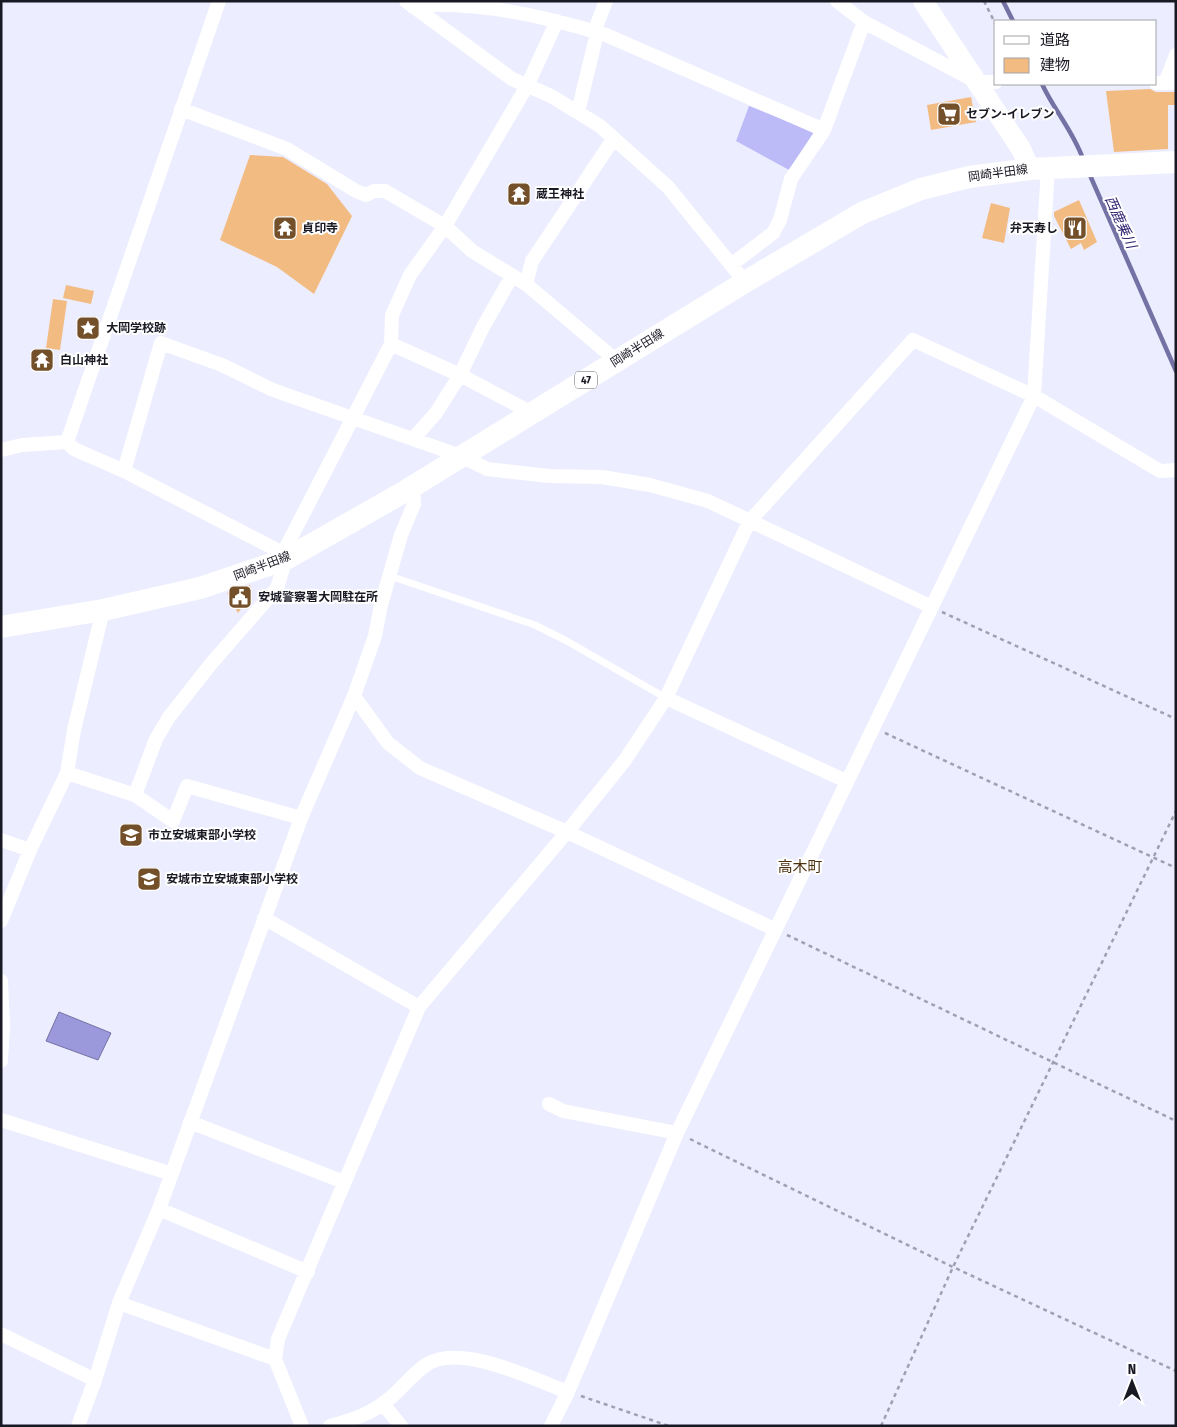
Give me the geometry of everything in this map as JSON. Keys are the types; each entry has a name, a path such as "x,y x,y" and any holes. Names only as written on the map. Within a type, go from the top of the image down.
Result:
{"main road":[{"name":"岡崎半田線","path":"1,627 103,610 200,588 285,556 413,486 617,361 738,274 862,213 921,189 969,177 1039,168 1176,162"}],"street":[{"path":"66,442 219,1"},
{"path":"578,112 596,32 606,1"},
{"path":"837,1 864,22 986,82"},
{"path":"551,1426 568,1392 676,1133 1034,396 1039,168 1021,149 986,82 923,1"},
{"path":"409,4 436,2 496,8 557,21 596,32 824,130"},
{"path":"409,4 512,78 552,96 600,126 668,187 738,274 773,233 780,220 791,179 824,130 864,22"},
{"path":"135,795 156,738 169,717 210,664 278,588 285,556 353,416 391,344 392,315 410,275 445,226 527,86 557,21"},
{"path":"1166,83 1176,55"},
{"path":"181,109 287,149 356,191 366,195 374,191 385,191 394,195 445,226 472,251 526,284 617,361"},
{"path":"526,284 532,260 614,138"},
{"path":"413,439 436,413 460,375 483,327 512,276"},
{"path":"302,1426 275,1358 278,1339 419,1007 568,832 625,760 666,698 750,522 913,340 1034,396 1160,472 1176,470"},
{"path":"124,471 161,343 222,365 273,390 353,416 461,456 487,469 549,476 602,477 650,485 708,501 932,607"},
{"path":"391,344 460,375 532,413"},
{"path":"1,450 22,445 66,442 74,449 124,471 285,556"},
{"path":"78,1426 95,1380 119,1303 160,1209 264,918 302,818 354,696 375,636 381,605 401,535 414,504 413,486"},
{"path":"1,921 30,850 67,773 74,730 103,610"},
{"path":"354,696 388,743 420,768 568,832 774,929"},
{"path":"666,698 846,781"},
{"path":"67,773 135,795 173,821 187,786 302,818"},
{"path":"1,840 30,850"},
{"path":"264,918 419,1007"},
{"path":"1,981 3,1026 1,1061"},
{"path":"549,1104 563,1111 676,1133"},
{"path":"1,1120 172,1174"},
{"path":"190,1122 344,1182"},
{"path":"160,1209 308,1272"},
{"path":"119,1303 275,1358"},
{"path":"1,1334 95,1380"},
{"path":"330,1426 359,1418 383,1404 426,1365 444,1357 478,1359 568,1392"},
{"path":"383,1404 401,1426"}],"lane":[{"path":"390,576 535,626 565,640 666,698"}],"path":[{"path":"984,1 994,22"},
{"path":"932,607 1176,719"},
{"path":"872,727 1176,868"},
{"path":"881,1426 953,1268 1051,1063 1176,811"},
{"path":"774,929 1176,1122"},
{"path":"676,1133 953,1268 1176,1371"},
{"path":"568,1392 669,1426"}],"shaded area":[{"path":"749,106 814,132 791,171 736,141"},
{"path":"59,1012 111,1033 98,1060 46,1041"}],"building":[{"path":"1150,89 1156,92 1176,92 1176,105 1168,105 1168,149 1114,152 1106,91"},
{"path":"971,97 976,122 931,130 927,105"},
{"name":"貞印寺","path":"250,155 283,157 327,184 352,216 314,294 277,267 220,240"},
{"name":"弁天寿し","path":"1079,200 1097,242 1084,250 1081,243 1071,249 1054,216 1054,212"},
{"path":"991,203 1010,208 1004,243 982,238"},
{"path":"66,285 94,291 91,304 63,298"},
{"path":"53,299 67,301 60,350 46,348"},
{"path":"250,585 252,594 238,613 227,593"}],"waterway":[{"name":"西鹿乗川","path":"1003,1 1012,20"},
{"name":"西鹿乗川","path":"1043,85 1074,139 1083,159"},
{"name":"西鹿乗川","path":"1089,173 1176,371"}],"place":[{"name":"セブン-イレブン","path":"949,114"},
{"name":"蔵王神社","path":"519,194"},
{"name":"貞印寺","path":"285,228"},
{"name":"弁天寿し","path":"1075,228"},
{"name":"大岡学校跡","path":"88,328"},
{"name":"白山神社","path":"42,360"},
{"name":"安城警察署大岡駐在所","path":"240,597"},
{"name":"市立安城東部小学校","path":"131,835"},
{"name":"安城市立安城東部小学校","path":"149,879"}],"district":[{"name":"高木町","path":"800,867"}]}
